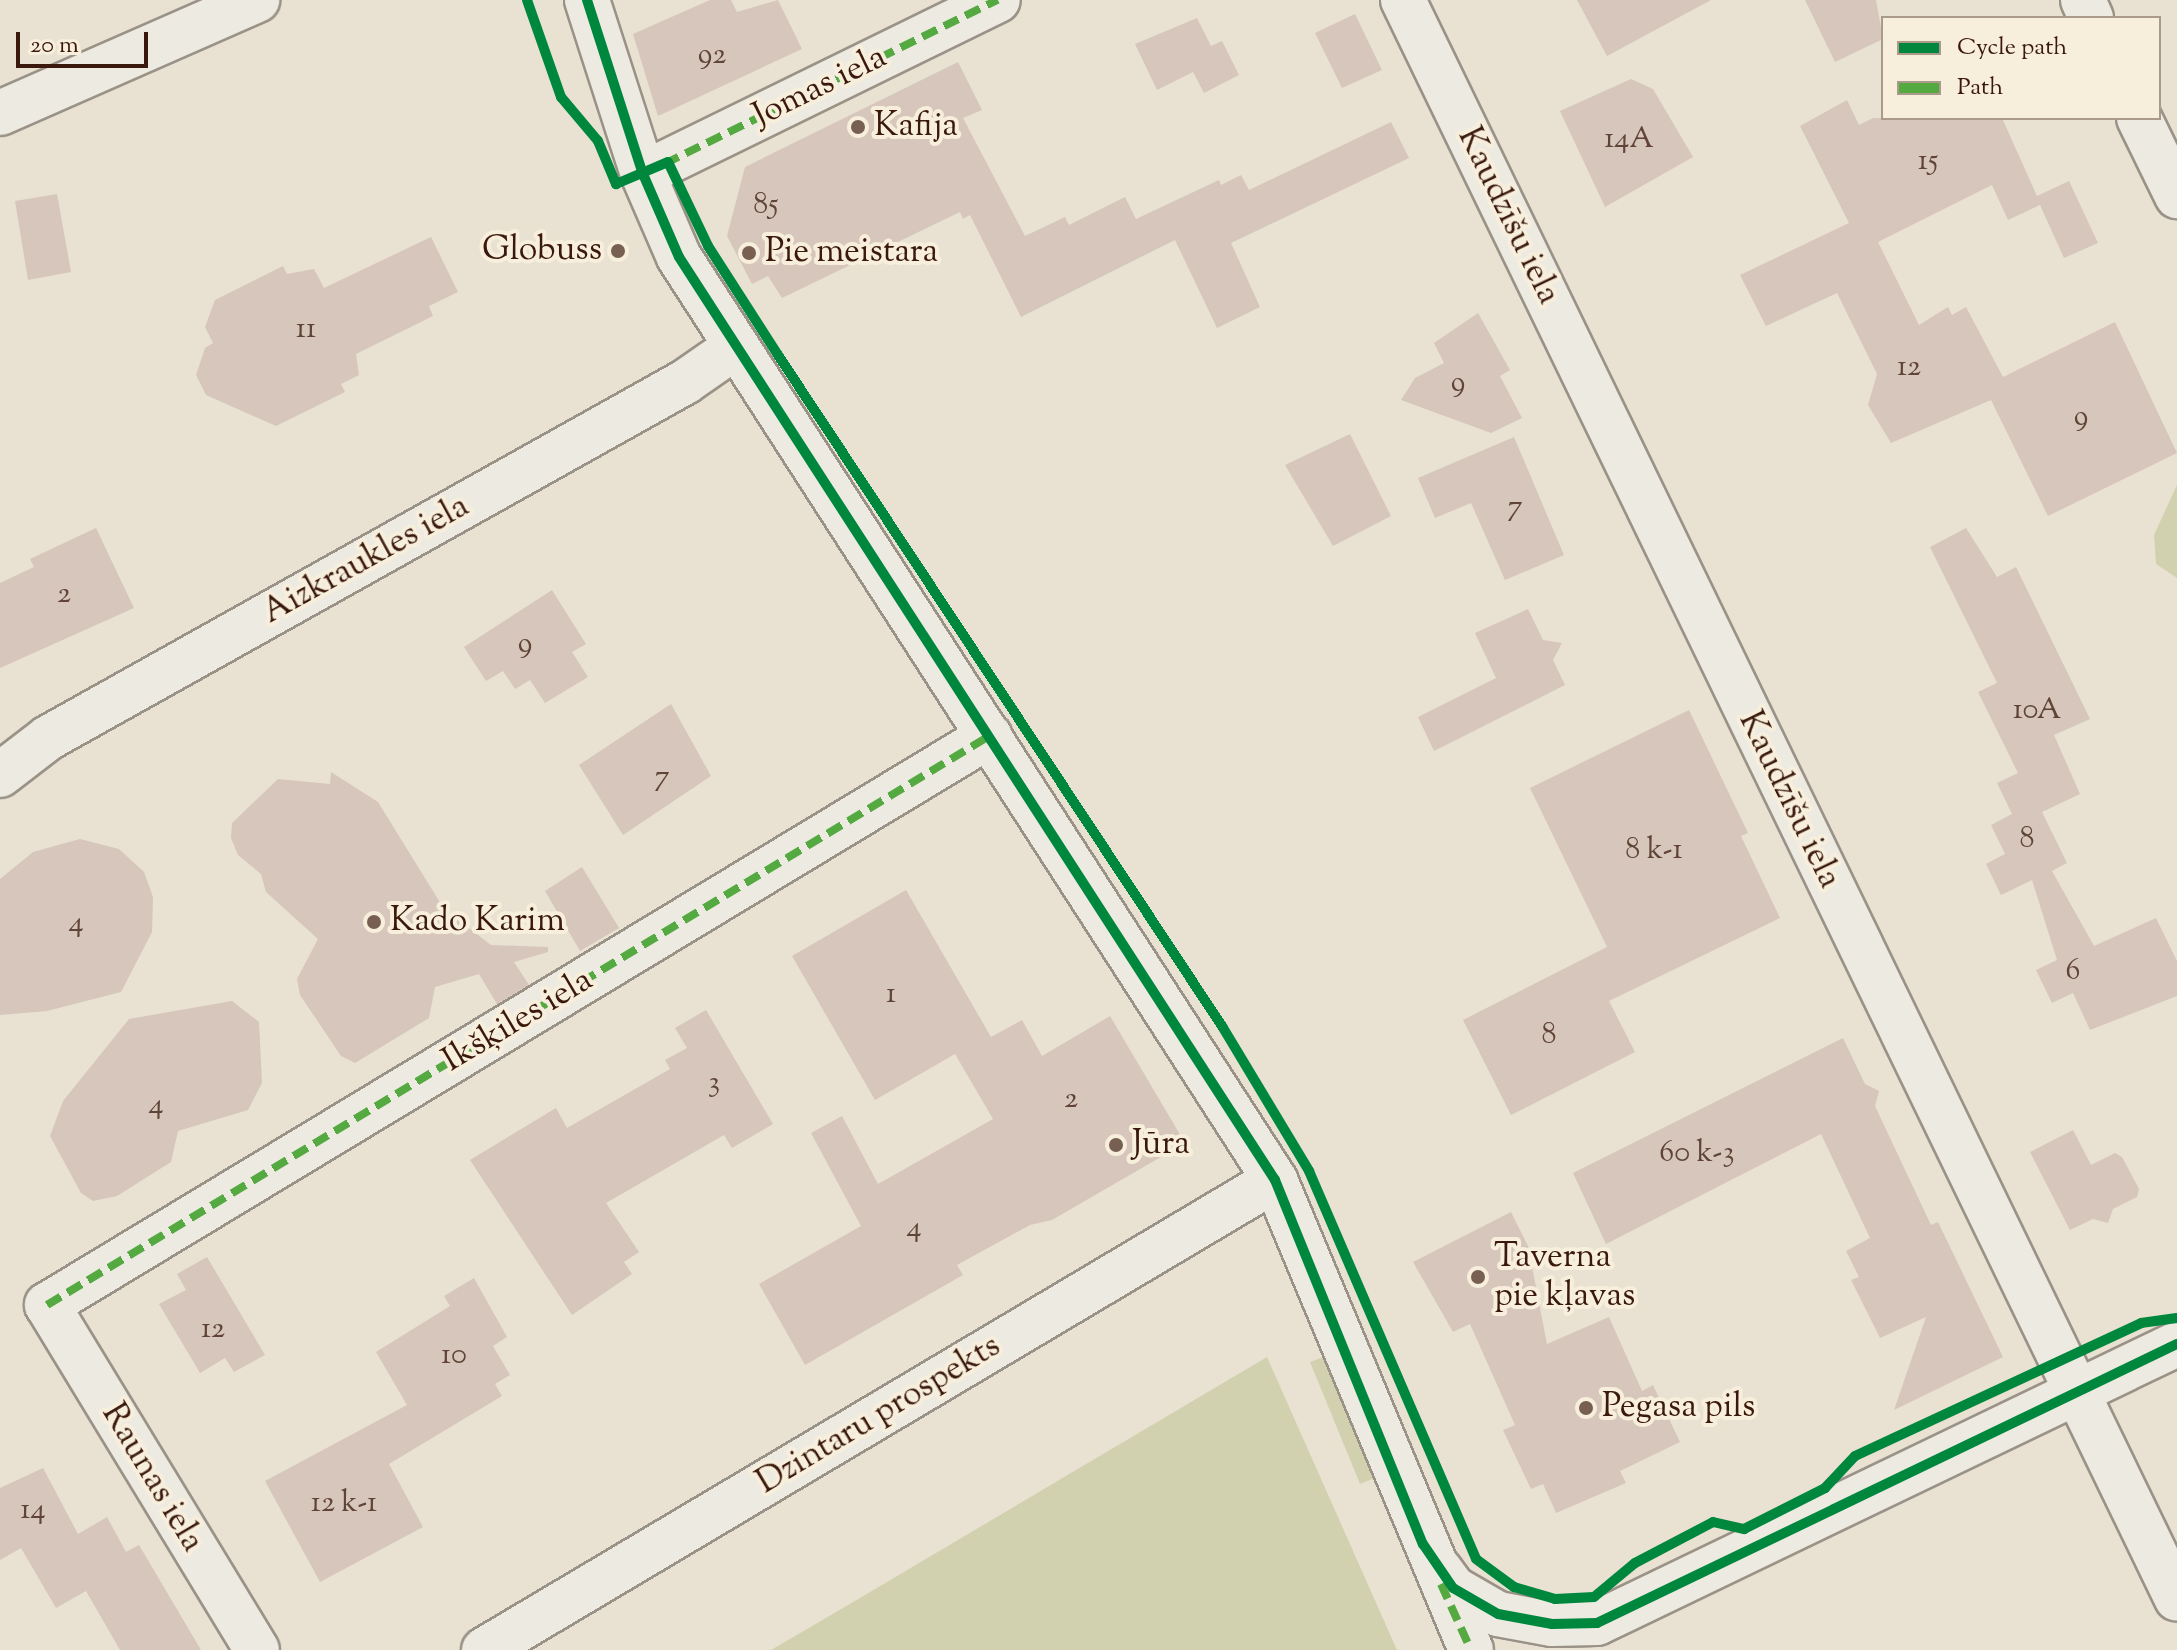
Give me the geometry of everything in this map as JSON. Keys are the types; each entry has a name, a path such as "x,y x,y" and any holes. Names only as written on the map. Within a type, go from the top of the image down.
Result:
{"street":[{"path":"0,113 257,0"},
{"path":"587,0 643,174 679,257 734,348 1275,1180 1423,1544 1471,1650"},
{"name":"Jomas iela","path":"643,174 998,0"},
{"name":"Kaudzīšu iela","path":"1403,0 2177,1599"},
{"path":"2140,120 2177,196"},
{"name":"Aizkraukles iela","path":"0,775 48,738 685,382 734,348"},
{"name":"Ikšķiles iela","path":"47,1305 989,736"},
{"name":"Dzintaru prospekts","path":"484,1650 1275,1180"},
{"name":"Raunas iela","path":"47,1305 257,1650"},
{"path":"1423,1544 1453,1588 1498,1614 1552,1624 1597,1623 2177,1344"}],"green space":[{"path":"2177,485 2177,578 2156,564 2154,535"},
{"path":"1326,1356 1375,1478 1360,1484 1310,1362"},
{"path":"1267,1357 1397,1650 771,1650 843,1608"}],"building":[{"path":"710,0 731,0 737,12 778,0 802,49 658,116 633,34"},
{"path":"1577,0 1711,0 1607,56"},
{"path":"1805,0 1876,0 1881,40 1835,62"},
{"path":"1355,14 1382,70 1342,88 1315,33"},
{"path":"1197,18 1211,46 1222,41 1239,75 1204,93 1193,72 1157,90 1135,44"},
{"path":"958,62 982,110 963,118 1025,236 1065,217 1069,225 1125,197 1136,219 1219,180 1221,185 1241,175 1249,190 1391,122 1409,158 1231,243 1260,307 1217,328 1175,240 1021,317 970,215 963,219 960,212 782,298 768,276 752,284 727,236 745,167"},
{"path":"1631,79 1653,89 1693,157 1605,207 1560,111"},
{"path":"1847,100 1859,125 1873,118 2003,120 2037,196 2069,181 2098,243 2064,258 2040,205 2008,220 1992,185 1878,242 1919,325 1948,307 1952,315 1966,307 2003,377 2115,322 2177,453 2048,516 1991,400 1891,443 1868,405 1877,374 1837,293 1766,326 1740,275 1849,223 1800,126"},
{"path":"57,194 71,272 28,280 15,201"},
{"path":"431,237 458,292 429,306 433,316 356,354 359,375 341,384 345,392 276,426 206,395 196,375 205,348 213,343 205,327 215,300 283,266 287,274 314,269 324,288"},
{"path":"1478,313 1510,370 1500,376 1522,418 1491,433 1401,400 1415,378 1444,363 1434,343"},
{"path":"1350,434 1391,516 1333,546 1285,465"},
{"path":"1514,437 1564,555 1505,580 1471,503 1435,518 1418,478"},
{"path":"96,528 134,608 0,668 0,583 34,567 30,559"},
{"path":"1966,528 1997,577 2016,567 2090,719 2054,735 2080,794 2042,812 2067,863 2052,871 2094,946 2156,918 2177,961 2177,996 2090,1030 2073,993 2052,1003 2036,970 2057,960 2032,880 2001,895 1986,864 2005,854 1991,825 2012,814 1997,783 2018,773 1978,692 1997,683 1930,547"},
{"path":"552,590 586,644 572,652 588,677 545,703 530,680 515,689 503,671 486,681 464,647"},
{"path":"1528,609 1543,640 1562,643 1553,660 1565,685 1434,751 1418,717 1496,678 1475,633"},
{"path":"671,704 711,776 623,835 579,765"},
{"path":"1689,710 1748,833 1741,836 1780,918 1609,1001 1635,1052 1511,1115 1463,1020 1607,947 1530,788"},
{"name":"Kado Karim","path":"331,772 378,802 444,909 491,945 548,947 548,952 514,962 529,985 497,1004 479,974 435,987 429,1018 355,1063 341,1056 300,995 297,979 318,939 266,892 261,874 238,855 231,838 232,823 278,779 330,784"},
{"path":"80,839 119,849 144,872 153,897 152,932 121,992 47,1011 0,1015 0,879 33,852"},
{"path":"582,867 619,928 580,951 545,891"},
{"path":"906,890 991,1037 1022,1020 1042,1056 1110,1016 1185,1143 1052,1220 1030,1225 957,1265 963,1275 805,1365 759,1284 861,1226 811,1133 842,1116 878,1184 993,1119 955,1054 875,1100 792,956"},
{"path":"232,1001 259,1022 262,1083 248,1110 178,1131 171,1162 117,1196 93,1201 81,1193 50,1136 63,1101 129,1019"},
{"path":"706,1010 773,1124 732,1148 724,1135 606,1203 639,1252 624,1262 632,1274 572,1315 470,1160 556,1108 567,1128 670,1069 665,1060 687,1048 675,1028"},
{"path":"1843,1038 1865,1084 1879,1091 1875,1106 1931,1225 1938,1222 2003,1357 1894,1410 1926,1317 1880,1338 1851,1280 1859,1277 1846,1251 1870,1238 1821,1134 1606,1244 1573,1173"},
{"path":"2073,1130 2091,1165 2115,1153 2122,1157 2139,1189 2137,1197 2113,1209 2108,1223 2093,1219 2070,1230 2030,1152"},
{"name":"Pegasa pils","path":"1511,1212 1528,1246 1547,1344 1609,1317 1642,1391 1653,1385 1680,1442 1620,1471 1626,1483 1556,1513 1543,1484 1531,1489 1503,1430 1515,1425 1470,1324 1453,1332 1413,1262"},
{"path":"207,1257 265,1355 234,1372 225,1358 200,1373 159,1304 186,1290 177,1274"},
{"path":"474,1278 507,1337 493,1346 510,1375 495,1384 502,1396 389,1464 423,1527 320,1582 265,1481 407,1405 376,1352 450,1306 444,1296"},
{"path":"43,1468 78,1534 107,1517 126,1552 139,1545 201,1650 120,1650 86,1591 56,1608 21,1548 0,1560 0,1488"}],"marked path":[{"path":"664,164 998,0"},
{"path":"47,1305 989,736"},
{"path":"1441,1584 1471,1650"}],"cycle path":[{"path":"527,0 561,97 598,141 616,184 668,162 708,246 1222,1026 1309,1171 1476,1559 1514,1587 1555,1599 1594,1597 1635,1563 1713,1522 1744,1529 1825,1488 1855,1456 2141,1323 2177,1318"},
{"path":"587,0 643,174 679,257 1275,1180 1423,1544 1453,1588 1498,1614 1552,1624 1597,1623 2177,1344"}],"place":[{"name":"Kafija","path":"858,127"},
{"name":"Globuss","path":"618,251"},
{"name":"Pie meistara","path":"749,253"},
{"name":"Kado Karim","path":"374,922"},
{"name":"Jūra","path":"1116,1145"},
{"name":"Taverna pie kļavas","path":"1478,1277"},
{"name":"Pegasa pils","path":"1586,1408"}]}
